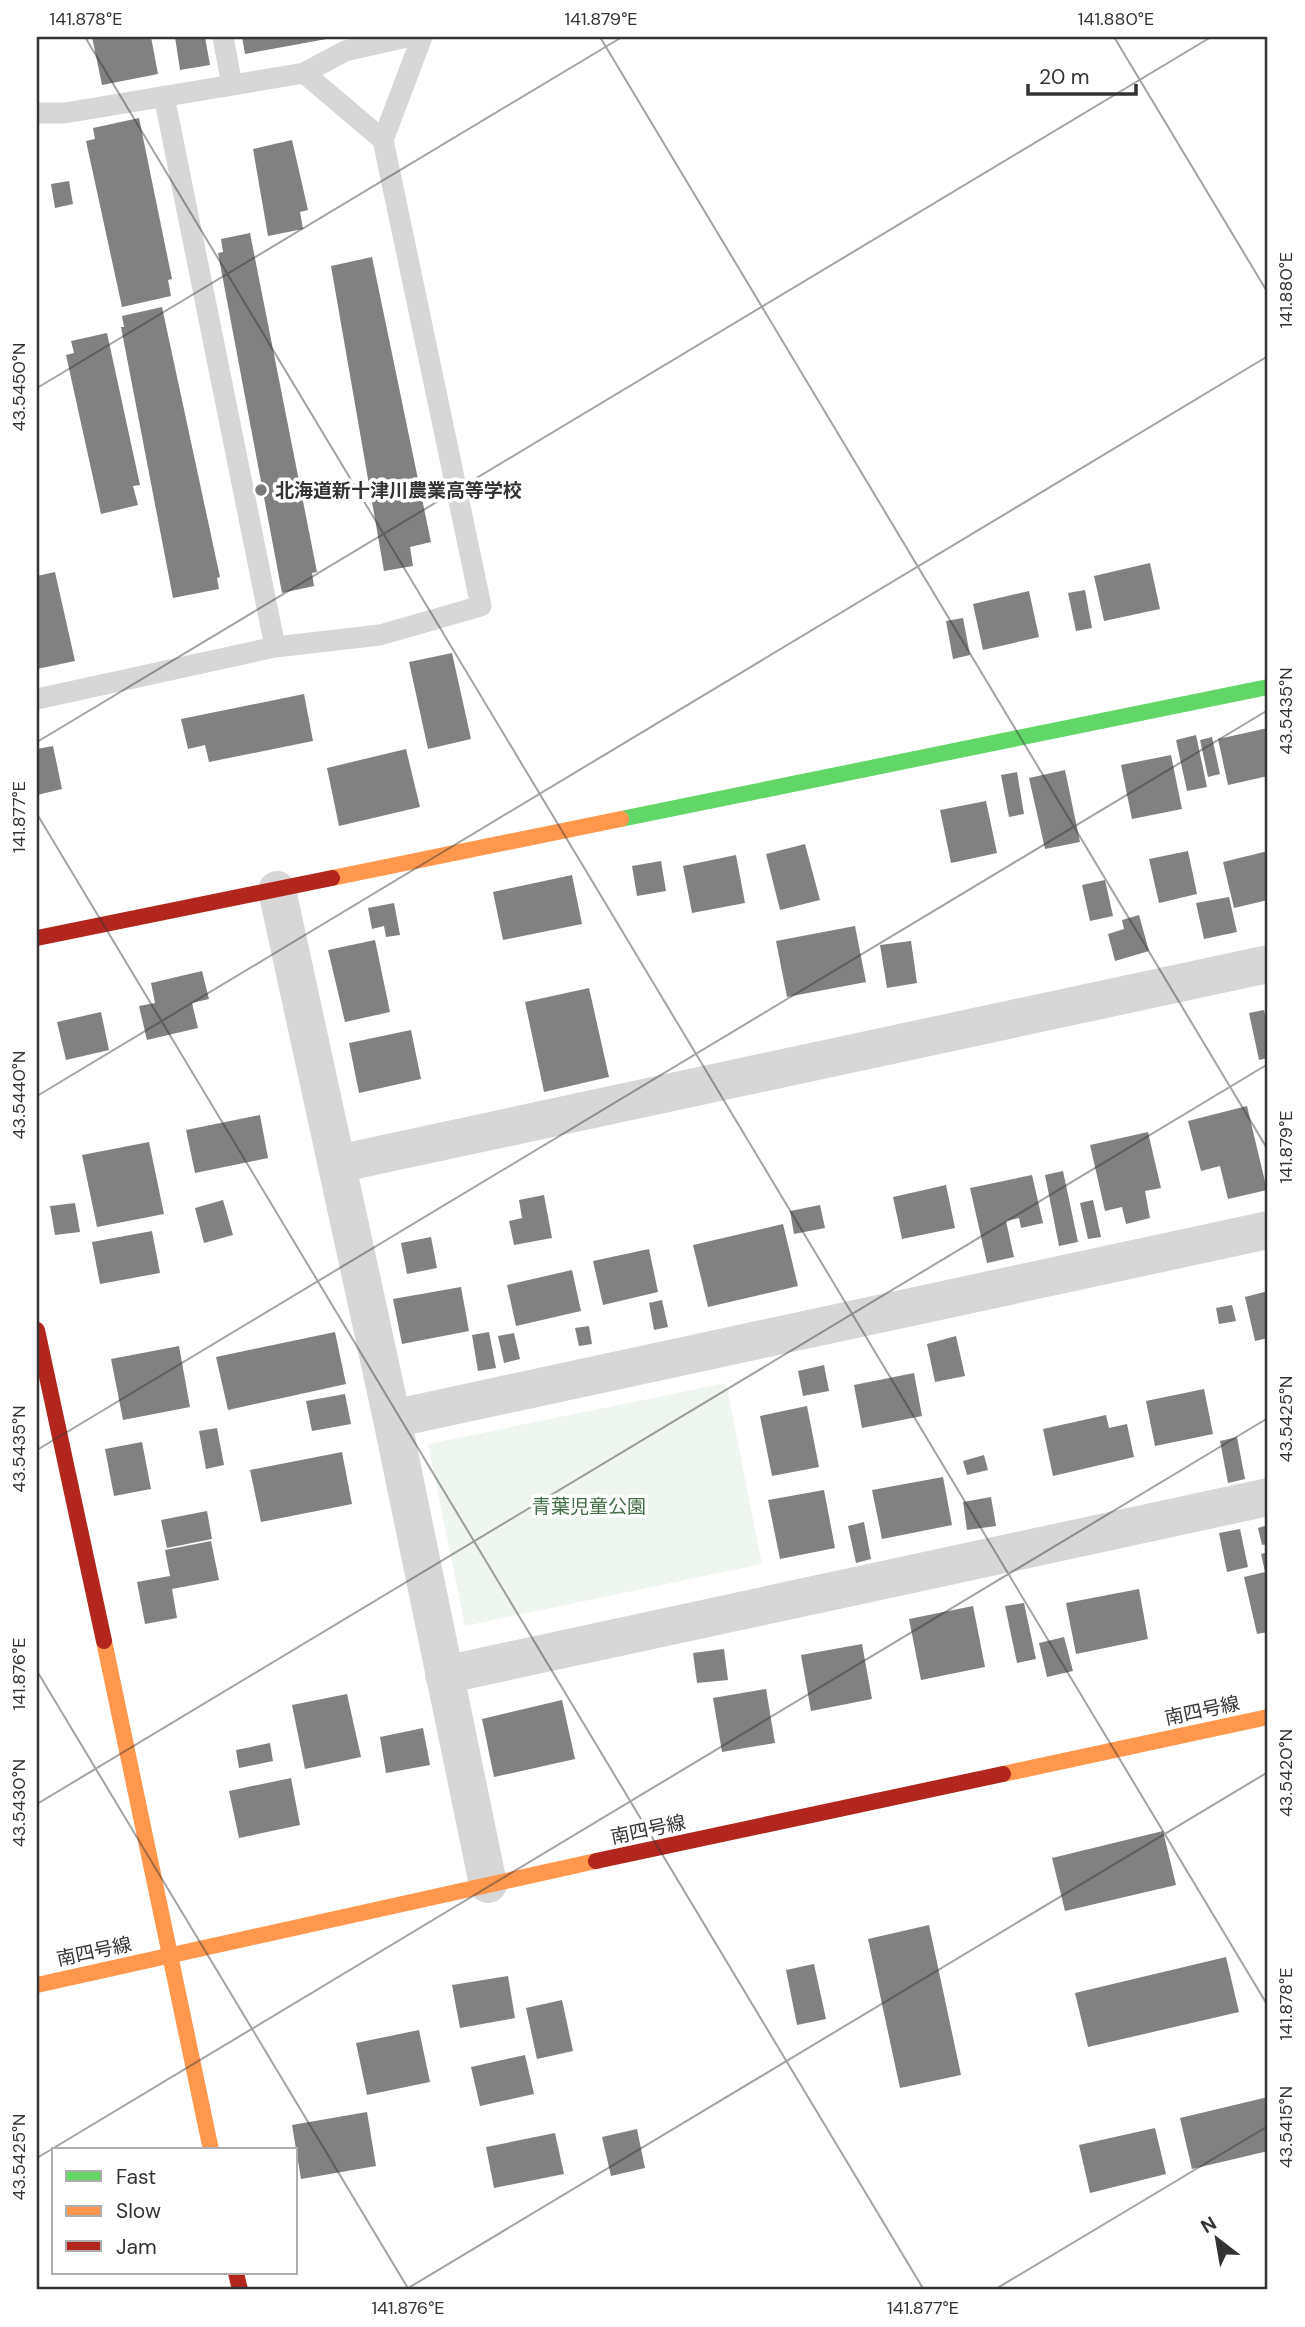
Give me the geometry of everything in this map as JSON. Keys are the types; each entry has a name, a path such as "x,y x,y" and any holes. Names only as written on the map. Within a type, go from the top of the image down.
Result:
{"street":[{"path":"37,938 1268,687"},
{"path":"277,890 392,1419 488,1884"},
{"path":"337,1164 1268,964"},
{"path":"392,1419 1268,1230"},
{"path":"37,1329 211,2148"},
{"path":"444,1675 1268,1497"},
{"name":"南四号線","path":"37,1984 488,1884 1268,1717"}],"lane":[{"path":"223,37 232,85"},
{"path":"37,113 65,113 304,73 345,51 407,37"},
{"path":"37,699 275,647 380,635 481,606 383,141 422,37"},
{"path":"304,73 383,141"},
{"path":"164,96 275,647"}],"green space":[{"name":"青葉児童公園","path":"726,1383 762,1564 465,1626 428,1444"}],"building":[{"path":"92,37 151,37 158,74 102,85"},
{"path":"175,37 205,37 210,65 180,70"},
{"path":"242,37 332,37 332,38 245,54"},
{"path":"139,118 172,279 168,280 171,296 122,307 86,141 95,139 93,128"},
{"path":"292,140 308,210 300,212 303,229 268,236 253,149"},
{"path":"69,181 73,204 55,208 51,184"},
{"path":"250,233 317,572 312,573 314,586 282,593 218,253 223,252 221,239"},
{"path":"372,257 431,542 410,547 413,566 384,571 331,266"},
{"path":"162,307 220,577 217,578 219,589 173,598 121,327 124,327 122,316"},
{"path":"107,333 140,485 133,486 138,505 101,514 66,355 74,353 71,341"},
{"path":"1150,563 1160,609 1104,621 1094,576"},
{"path":"55,572 75,661 37,669 37,576"},
{"path":"1085,590 1092,628 1076,631 1068,593"},
{"path":"1029,591 1039,637 983,650 973,604"},
{"path":"963,618 970,655 953,659 946,621"},
{"path":"452,653 471,739 428,749 409,662"},
{"path":"304,694 313,741 209,762 205,745 188,749 181,719"},
{"path":"1268,728 1268,776 1228,785 1218,739"},
{"path":"1196,735 1207,787 1187,791 1176,740"},
{"path":"1212,737 1220,774 1208,777 1200,740"},
{"path":"53,746 62,789 37,795 37,749"},
{"path":"406,749 420,807 339,826 327,768"},
{"path":"1171,755 1182,809 1132,819 1121,765"},
{"path":"1065,770 1080,842 1045,849 1029,778"},
{"path":"1017,772 1024,814 1009,817 1001,775"},
{"path":"986,801 997,853 951,863 940,810"},
{"path":"805,844 820,900 780,910 766,854"},
{"path":"1188,851 1197,894 1159,903 1149,859"},
{"path":"1268,851 1268,900 1234,908 1223,862"},
{"path":"736,855 745,903 692,913 683,866"},
{"path":"661,861 666,891 637,896 632,866"},
{"path":"572,875 582,924 503,940 493,892"},
{"path":"1105,880 1113,916 1090,921 1082,885"},
{"path":"1229,897 1237,932 1204,939 1196,903"},
{"path":"394,903 400,935 386,937 384,926 372,929 368,908"},
{"path":"1139,915 1149,951 1115,961 1108,934 1124,929 1122,920"},
{"path":"855,926 866,982 787,997 776,941"},
{"path":"375,940 390,1012 345,1022 328,950"},
{"path":"911,941 917,983 887,988 880,945"},
{"path":"202,971 209,999 192,1003 198,1028 147,1040 139,1006 155,1003 151,983"},
{"path":"589,988 609,1077 544,1092 525,1002"},
{"path":"1264,1010 1268,1027 1268,1058 1259,1060 1249,1013"},
{"path":"101,1012 109,1050 66,1060 57,1022"},
{"path":"411,1030 421,1079 359,1093 349,1043"},
{"path":"1247,1106 1267,1190 1228,1199 1220,1166 1201,1171 1188,1121"},
{"path":"260,1115 268,1158 195,1173 186,1130"},
{"path":"1148,1132 1161,1188 1145,1191 1150,1218 1126,1224 1122,1207 1105,1211 1090,1145"},
{"path":"149,1142 164,1214 97,1227 82,1155"},
{"path":"1063,1171 1078,1242 1059,1246 1045,1175"},
{"path":"1032,1175 1043,1223 1021,1228 1019,1218 1006,1221 1014,1257 987,1263 970,1188"},
{"path":"946,1185 955,1228 902,1239 893,1197"},
{"path":"544,1195 552,1238 514,1245 509,1221 522,1218 519,1200"},
{"path":"223,1200 233,1235 204,1243 195,1208"},
{"path":"1093,1200 1101,1237 1088,1239 1080,1203"},
{"path":"75,1203 80,1232 55,1235 50,1206"},
{"path":"820,1205 825,1228 794,1234 790,1211"},
{"path":"783,1224 798,1286 708,1307 693,1245"},
{"path":"152,1231 160,1273 100,1284 92,1242"},
{"path":"431,1237 437,1268 407,1274 401,1243"},
{"path":"649,1249 658,1292 603,1305 593,1261"},
{"path":"572,1270 581,1311 516,1326 507,1285"},
{"path":"461,1287 469,1331 402,1344 393,1299"},
{"path":"1268,1291 1268,1338 1255,1341 1245,1297"},
{"path":"662,1300 668,1327 654,1330 649,1303"},
{"path":"1232,1305 1236,1321 1219,1324 1216,1308"},
{"path":"589,1326 592,1344 579,1346 575,1328"},
{"path":"335,1332 346,1384 228,1410 216,1357"},
{"path":"489,1332 496,1368 478,1371 472,1335"},
{"path":"514,1333 520,1359 504,1363 498,1336"},
{"path":"956,1336 965,1376 935,1382 927,1344"},
{"path":"179,1346 190,1407 123,1420 111,1359"},
{"path":"824,1365 829,1391 803,1396 798,1371"},
{"path":"914,1373 922,1416 862,1428 854,1385"},
{"path":"1204,1389 1213,1434 1155,1446 1146,1401"},
{"path":"345,1394 351,1424 312,1431 306,1401"},
{"path":"807,1406 819,1467 772,1476 760,1416"},
{"path":"1106,1415 1109,1428 1127,1424 1134,1457 1053,1476 1043,1429"},
{"path":"217,1428 224,1465 206,1469 199,1431"},
{"path":"1237,1437 1245,1479 1228,1483 1220,1441"},
{"path":"142,1442 151,1489 114,1496 105,1449"},
{"path":"342,1452 352,1504 261,1522 250,1470"},
{"path":"984,1455 988,1470 967,1475 963,1461"},
{"path":"943,1477 952,1525 882,1539 872,1490"},
{"path":"824,1490 835,1548 780,1559 768,1500"},
{"path":"991,1497 996,1526 967,1530 963,1502"},
{"path":"207,1511 212,1539 167,1548 161,1520"},
{"path":"864,1522 871,1559 856,1563 848,1526"},
{"path":"1268,1525 1268,1544 1262,1545 1258,1528"},
{"path":"1240,1529 1248,1567 1227,1572 1219,1533"},
{"path":"211,1541 219,1580 172,1589 177,1618 145,1624 137,1582 170,1576 165,1550"},
{"path":"1268,1552 1268,1632 1257,1634 1244,1577 1265,1572 1261,1554"},
{"path":"1139,1589 1148,1639 1076,1654 1066,1603"},
{"path":"1024,1603 1036,1659 1017,1663 1005,1606"},
{"path":"973,1606 985,1667 921,1680 909,1619"},
{"path":"1064,1637 1073,1671 1047,1677 1039,1643"},
{"path":"862,1644 872,1699 811,1711 801,1655"},
{"path":"724,1649 728,1680 697,1683 693,1653"},
{"path":"766,1689 775,1743 722,1752 713,1698"},
{"path":"347,1694 361,1757 305,1769 292,1705"},
{"path":"562,1700 575,1759 494,1777 482,1719"},
{"path":"423,1728 430,1765 386,1773 380,1737"},
{"path":"270,1743 273,1761 239,1768 236,1750"},
{"path":"291,1778 300,1825 239,1838 229,1791"},
{"path":"1163,1831 1176,1885 1065,1911 1052,1858"},
{"path":"929,1925 961,2075 900,2088 868,1939"},
{"path":"1226,1957 1239,2012 1088,2047 1075,1993"},
{"path":"814,1964 826,2019 797,2025 786,1970"},
{"path":"508,1976 515,2018 460,2028 452,1985"},
{"path":"562,2000 573,2051 537,2059 526,2008"},
{"path":"419,2030 430,2082 367,2095 356,2043"},
{"path":"525,2055 534,2094 480,2106 471,2067"},
{"path":"1268,2097 1268,2151 1192,2169 1180,2118"},
{"path":"367,2112 376,2166 301,2179 298,2148 292,2125"},
{"path":"1155,2128 1166,2174 1090,2193 1079,2145"},
{"path":"637,2129 645,2168 611,2176 602,2137"},
{"path":"555,2133 564,2174 494,2188 486,2147"}],"traffic: fast":[{"path":"621,819 1268,687"}],"traffic: slow":[{"path":"332,878 621,819"},
{"path":"104,1641 211,2148"},
{"path":"1003,1774 1268,1717"},
{"path":"37,1985 596,1861"}],"traffic: jam":[{"path":"37,938 332,878"},
{"path":"37,1330 104,1641"},
{"path":"596,1861 1003,1774"},
{"path":"236,2274 240,2290"}],"place":[{"name":"北海道新十津川農業高等学校","path":"261,490"}]}
